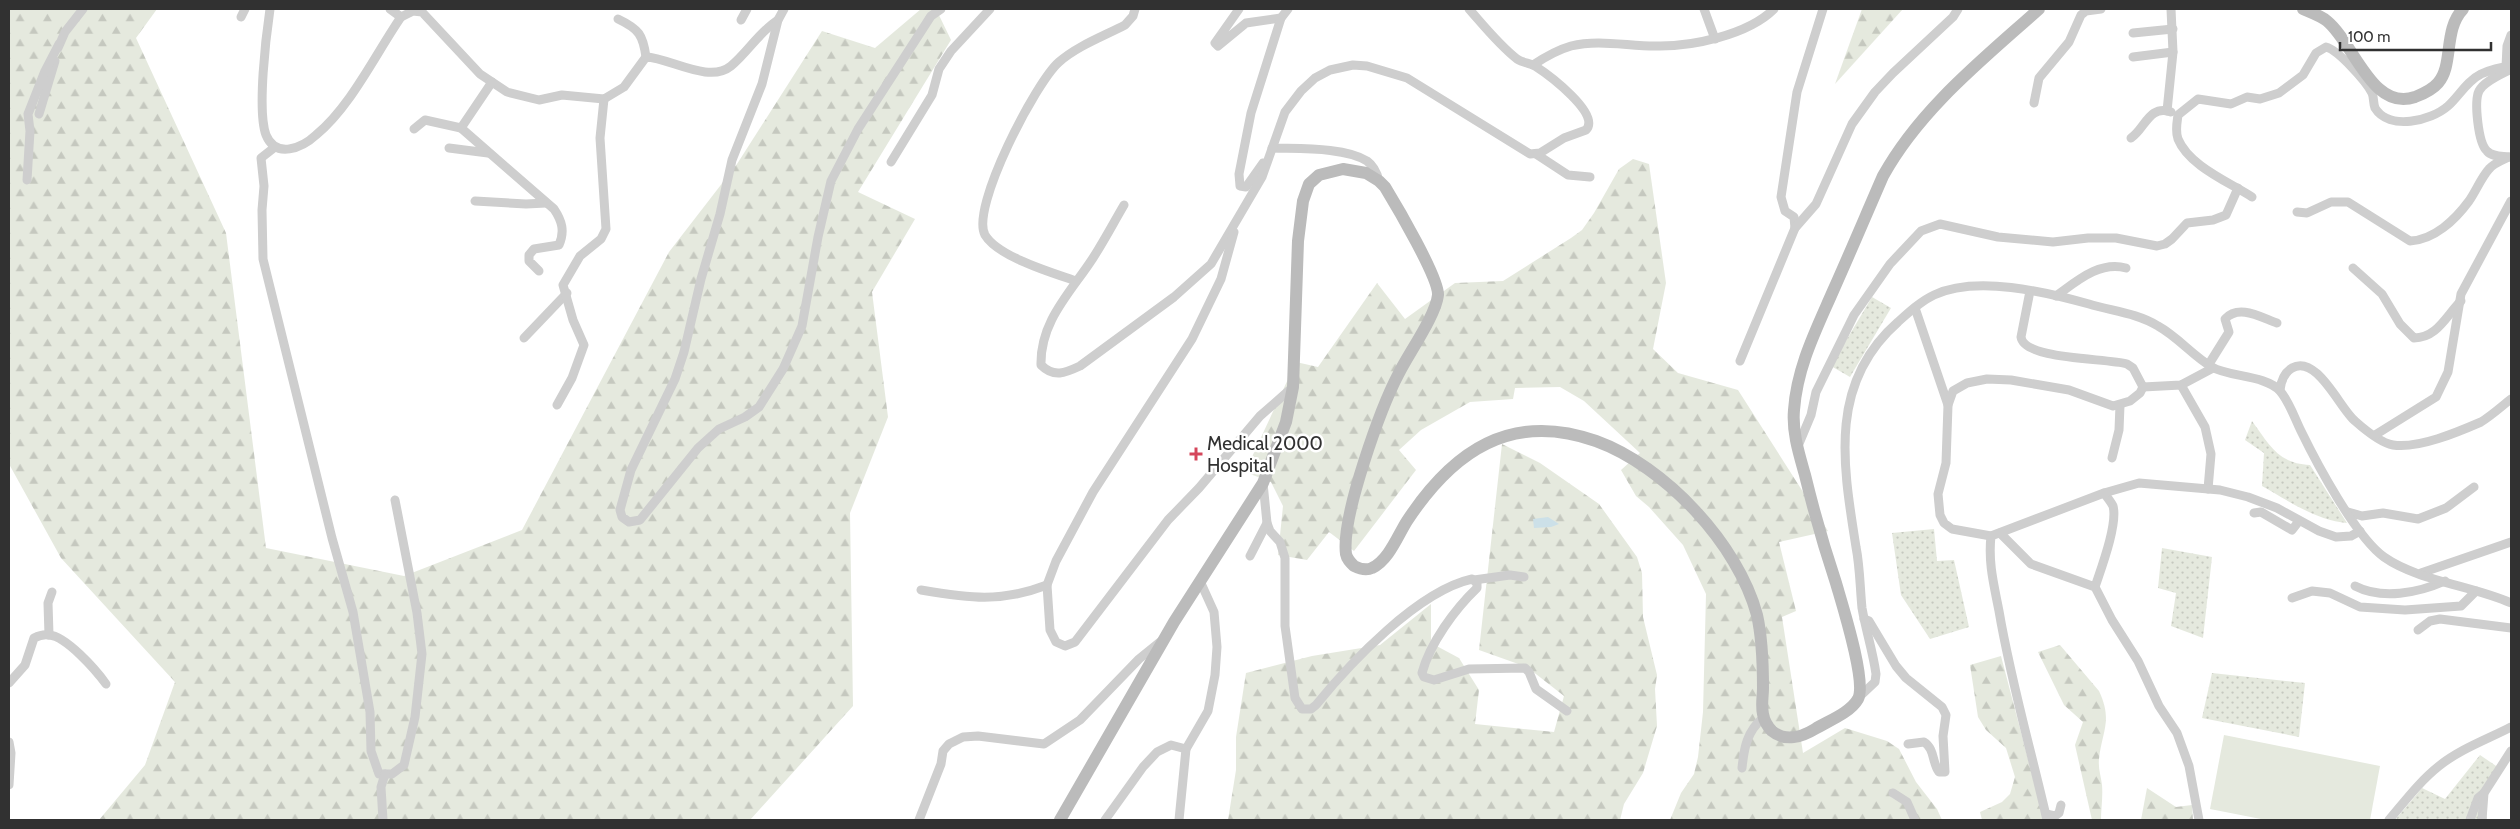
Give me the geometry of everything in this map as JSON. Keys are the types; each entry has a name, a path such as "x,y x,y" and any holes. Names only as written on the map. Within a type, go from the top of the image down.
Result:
{"street":[{"path":"39,114 65,32 83,9"},
{"path":"270,9 265,55 264,123 267,136 275,147 288,150 302,146 318,135 342,107 401,17 413,11 422,12 480,74 507,92 539,100 562,94 604,99 624,87 646,58 642,37 631,25 618,19"},
{"path":"390,9 401,17"},
{"path":"741,20 747,9"},
{"path":"784,9 778,20 762,84 732,160 684,352 675,379 631,470 620,510 622,517 629,522 640,520 698,448 719,429 745,417 758,407 783,369 802,326 818,237 831,181 862,122 931,16 941,9"},
{"path":"890,162 932,95 939,69 951,51 990,9"},
{"path":"1076,281 1036,266 1002,250 986,236 982,227 984,214 1006,147 1040,84 1059,61 1125,25 1133,16 1135,9"},
{"path":"1239,9 1220,33 1215,43 1218,46 1246,24 1281,18"},
{"path":"1272,151 1248,184 1243,188 1240,186 1239,174 1251,113 1281,18 1288,9"},
{"path":"1469,9 1509,52 1520,61 1533,65 1588,114 1590,122 1586,130 1564,138 1536,154"},
{"path":"1704,9 1715,39"},
{"path":"1533,65 1552,53 1588,43 1657,46 1715,39 1757,22 1774,9"},
{"path":"1796,228 1794,217 1785,211 1782,196 1797,92 1823,9"},
{"path":"1740,361 1796,228 1816,204 1843,141 1864,106 1893,72 1942,27 1958,9"},
{"path":"1858,698 1860,678 1849,630 1797,448 1793,413 1802,362 1890,162 1898,148 1923,118 2039,9"},
{"path":"2034,103 2039,78 2069,42 2081,16 2086,11 2101,9"},
{"path":"2167,111 2173,52 2172,9"},
{"path":"2303,9 2327,20 2375,90 2374,107 2391,121 2420,119 2448,106 2467,86 2482,74 2510,67"},
{"path":"2252,197 2202,166 2182,145 2177,131 2178,115 2198,99 2231,104 2247,97 2260,99 2278,93 2303,76 2316,53 2326,47 2337,52 2375,90 2390,98 2404,101 2426,92 2438,83 2443,71 2453,26 2463,9"},
{"path":"646,58 656,58 683,68 709,72 722,71 730,67 762,33 778,20"},
{"path":"2133,33 2173,29"},
{"path":"2510,67 2507,46 2511,36"},
{"path":"27,180 30,130 28,114 45,71 60,44"},
{"path":"2133,57 2173,52"},
{"path":"1124,205 1092,259 1058,306 1043,340 1041,366 1054,374 1064,373 1080,366 1197,279 1211,264 1262,177 1285,112 1300,91 1315,78 1330,70 1353,65 1387,70 1407,78 1497,132 1524,151 1536,154 1568,175 1590,177"},
{"path":"2510,67 2483,86 2478,96 2478,126 2484,147 2492,155 2510,157"},
{"path":"461,128 492,82"},
{"path":"557,405 572,378 584,345 573,320 563,285 580,256 602,239 606,229 600,138 604,99"},
{"path":"2131,138 2140,130 2147,118 2153,114 2167,111 2178,115"},
{"path":"414,129 425,120 461,128 546,203 560,218 562,238 559,245 534,249 529,254 529,261 539,271"},
{"path":"275,147 261,158 264,186 262,210 263,259 332,538 353,612 370,712 372,751 379,774 392,774 404,765 415,717 422,654 417,614 394,500"},
{"path":"449,148 488,153"},
{"path":"1272,151 1340,152 1358,156 1369,162 1424,258 1438,294 1434,311 1398,375 1379,416 1351,513 1346,545 1348,559 1354,566 1364,570 1374,568 1384,558 1409,518 1434,486 1459,460 1480,446 1507,434 1530,431 1575,435 1596,441 1627,454 1658,474 1684,499 1736,564 1757,617 1762,673 1763,718 1771,730 1785,738 1808,733 1836,717 1875,682 1876,674 1864,619 1859,564 1848,498 1844,446 1846,422 1853,390 1862,365 1873,346 1886,332 1933,295 1962,286 1999,287 2056,296 2128,313 2159,326 2211,366 2253,378 2280,390"},
{"path":"2296,212 2307,213 2331,202 2348,202 2410,241 2420,241 2435,234 2453,220 2469,201 2490,168 2510,157"},
{"path":"1060,820 1166,637 1263,483 1281,440 1293,387 1298,241 1303,201 1309,184 1319,175 1343,169 1356,170 1380,180"},
{"path":"1797,448 1810,415 1816,392 1854,314 1890,264 1921,231 1940,224 1998,237 2053,242 2088,238 2116,238 2158,246 2172,239 2187,223 2213,220 2226,215 2238,188"},
{"path":"2375,435 2436,396 2448,372 2460,301 2468,279 2511,200"},
{"path":"475,201 526,204 546,203"},
{"path":"1235,225 1221,279 1192,340 1076,519 1056,561 1047,585 1052,637 1060,645 1070,645 1082,635 1124,576 1168,520 1199,488 1260,416 1293,387"},
{"path":"2056,296 2094,270 2118,266 2126,268"},
{"path":"2353,268 2382,294 2400,324 2414,338 2425,338 2439,329 2460,301"},
{"path":"2030,291 2021,337 2026,346 2058,356 2075,356 2127,364 2133,368 2143,387"},
{"path":"524,338 566,293"},
{"path":"1915,308 1948,405"},
{"path":"2143,387 2181,385 2211,366 2229,332 2225,319 2230,313 2242,311 2277,323"},
{"path":"2511,399 2482,421 2415,445 2392,445 2354,420 2323,380 2304,366 2290,369 2281,381 2280,390 2310,448 2348,512 2360,531 2384,557 2421,573 2511,603"},
{"path":"2143,387 2140,393 2120,405 2114,406 2050,386 2011,380 1986,379 1958,387 1953,392 1948,405 1946,463 1938,494 1940,515 1944,523 1952,529 1991,536 2104,493 2139,484 2208,489 2248,497 2319,531 2336,537 2351,536 2360,531"},
{"path":"2181,385 2205,427 2212,454 2208,489"},
{"path":"2112,458 2120,430 2120,405"},
{"path":"1263,483 1267,523 1270,531 1280,542 1285,558 1285,626 1296,698 1302,709 1311,709 1316,705 1346,669 1423,601 1444,588 1474,580 1510,575 1524,577"},
{"path":"2348,512 2362,516 2382,514 2418,519 2430,517 2446,508 2474,486"},
{"path":"2095,587 2112,530 2113,506 2104,493"},
{"path":"2254,513 2261,512 2292,530 2299,521"},
{"path":"1250,556 1267,523"},
{"path":"2000,533 2032,564 2095,587 2112,620 2138,661 2159,706 2177,733 2189,766 2199,820"},
{"path":"1991,536 1990,573 2008,662 2046,817 2059,813 2061,805"},
{"path":"2421,573 2511,542"},
{"path":"1474,580 1477,588 1455,614 1429,654 1422,673 1424,678 1434,680 1469,670 1525,668 1529,672 1536,689 1567,711"},
{"path":"1179,820 1186,750 1208,711 1215,675 1217,648 1214,612 1200,581"},
{"path":"2355,586 2368,593 2406,593 2428,588 2445,581"},
{"path":"921,590 988,598 1012,596 1047,585"},
{"path":"2292,598 2312,591 2330,593 2360,607 2406,610 2461,606 2476,591"},
{"path":"49,635 48,603 52,592"},
{"path":"1864,619 1869,621 1888,655 1906,678 1942,707 1946,715 1943,736 1945,772 1939,772 1935,767 1928,745 1924,742 1908,744"},
{"path":"2418,630 2430,621 2440,619 2511,628"},
{"path":"9,683 25,664 34,638 49,635 68,644 99,673 106,684"},
{"path":"919,820 941,764 942,751 948,744 963,737 978,736 1044,744 1080,720 1139,659 1166,637"},
{"path":"1742,768 1748,737 1755,724 1763,718"},
{"path":"2389,820 2421,782 2440,765 2455,755 2511,727"},
{"path":"9,742 11,753 9,785"},
{"path":"1105,820 1157,752 1170,745 1186,750"},
{"path":"2470,820 2478,798 2484,793 2497,769 2511,750"},
{"path":"383,820 381,787 385,774"},
{"path":"2482,820 2484,793"},
{"path":"1893,794 1907,802 1915,820"}],"green space":[{"path":"9,9 157,9 136,38 226,233 266,548 404,576 522,530 669,252 737,164 822,31 875,48 921,9 936,9 951,40 858,192 915,219 872,292 888,417 850,513 853,706 750,820 99,820 145,765 175,682 61,558 9,464"},
{"path":"1862,9 1903,9 1835,84"},
{"path":"1633,159 1649,164 1666,283 1653,349 1678,373 1738,390 1828,531 1779,542 1796,611 1782,617 1803,753 1845,728 1887,741 1899,749 1916,782 1937,809 1942,820 1670,820 1681,793 1694,774 1698,757 1703,712 1706,594 1683,545 1649,507 1636,496 1621,470 1640,453 1584,401 1560,387 1515,388 1513,399 1470,402 1421,430 1399,450 1416,470 1354,551 1329,532 1307,560 1278,555 1283,506 1271,482 1245,472 1296,362 1318,367 1377,283 1405,319 1455,283 1503,281 1582,230 1619,169"},
{"path":"1872,297 1891,308 1850,377 1831,366"},
{"path":"2252,421 2269,445 2282,457 2299,464 2310,465 2347,523 2314,514 2262,486 2264,453 2245,440"},
{"path":"1502,444 1540,463 1599,504 1637,557 1642,573 1643,617 1657,675 1655,689 1657,726 1643,773 1624,804 1620,820 1228,820 1236,770 1236,737 1246,673 1312,656 1380,645 1431,604 1431,643 1459,658 1479,690 1475,724 1554,732 1564,696 1527,667 1479,650"},
{"path":"1934,529 1937,561 1954,560 1969,627 1930,639 1901,595 1892,533"},
{"path":"2162,548 2212,557 2203,638 2171,626 2176,593 2158,588"},
{"path":"2060,645 2099,691 2103,701 2106,718 2099,763 2102,782 2101,820 2092,820 2075,745 2083,722 2064,705 2038,652"},
{"path":"2001,656 2044,820 1982,820 1980,812 2002,802 2010,794 2015,777 2006,748 1986,730 1978,717 1970,665"},
{"path":"2212,673 2305,683 2299,737 2202,718"},
{"path":"2224,735 2380,766 2370,820 2266,820 2210,809"},
{"path":"2480,755 2502,770 2484,790 2487,820 2395,820 2422,788 2445,799"},
{"path":"2147,788 2176,807 2192,805 2193,820 2141,820"}],"shaded area":[{"path":"1548,517 1559,524 1551,527 1534,528 1533,519"}],"place":[{"name":"Medical 2000 Hospital","path":"1196,454"}]}
